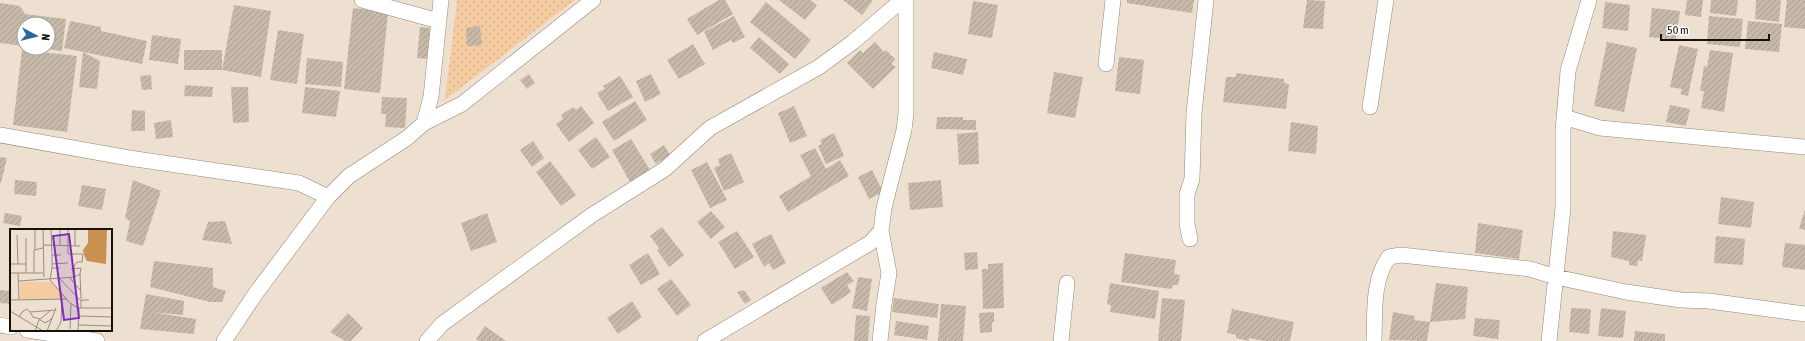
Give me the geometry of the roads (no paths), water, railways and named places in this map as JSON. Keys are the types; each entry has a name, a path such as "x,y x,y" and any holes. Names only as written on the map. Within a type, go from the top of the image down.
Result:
{"street":[{"path":"362,0 439,21"},
{"path":"424,123 431,97 441,0"},
{"path":"224,341 256,293 328,197 349,176 407,138 424,123 462,104 593,0"},
{"path":"427,341 442,324 592,215 665,169 710,128 819,67 853,42 902,0"},
{"path":"880,341 889,273 881,231 884,208 904,130 906,113 906,0"},
{"path":"1106,64 1113,0"},
{"path":"1190,239 1187,224 1187,194 1192,179 1194,113 1206,0"},
{"path":"1370,107 1386,0"},
{"path":"1549,341 1563,208 1564,117 1568,71 1589,0"},
{"path":"1564,117 1600,128 1805,147"},
{"path":"0,135 129,158 300,183 328,197"},
{"path":"705,341 870,243 881,231"},
{"path":"1374,341 1379,277 1382,266 1389,257 1401,255 1530,269 1556,277 1626,292 1673,299 1709,301 1805,314"},
{"path":"1061,341 1067,283"},
{"path":"0,325 10,327"},
{"path":"36,335 97,341"}]}
